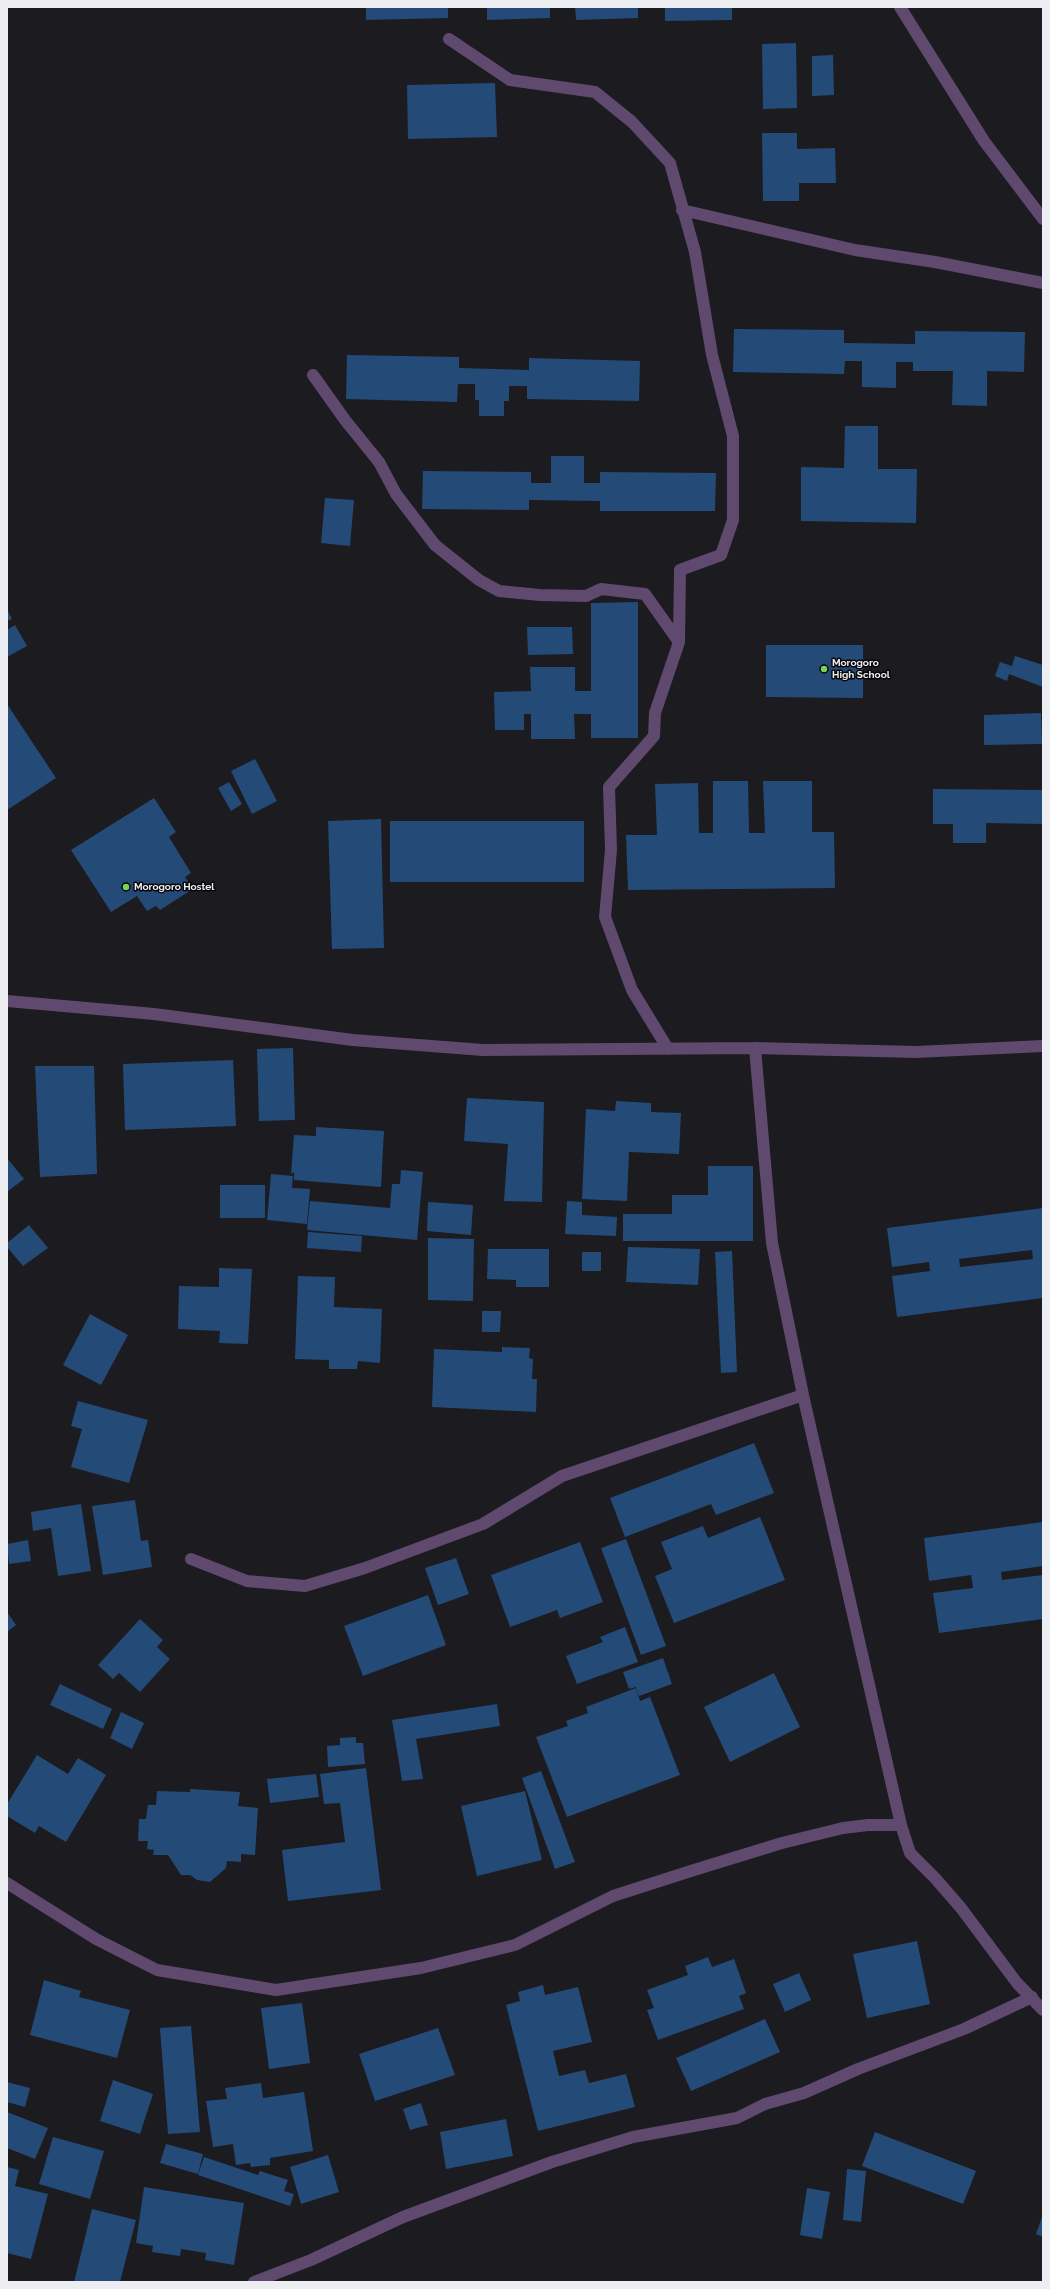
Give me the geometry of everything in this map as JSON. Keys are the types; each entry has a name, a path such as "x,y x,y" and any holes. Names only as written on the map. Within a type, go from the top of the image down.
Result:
{"street":[{"path":"900,7 984,141 1043,219"},
{"path":"449,39 510,80 595,92 632,122 670,163 695,252 712,355 733,436 733,520 721,555 680,570 679,642 656,713 654,736 609,787 611,850 606,917 632,990 668,1049"},
{"path":"682,210 855,250 935,262 1043,284"},
{"path":"314,375 345,420 379,462 396,494 435,545 479,580 499,591 540,595 586,596 602,589 645,594 679,642"},
{"path":"7,1001 154,1014 353,1040 483,1050 755,1048 916,1052 1043,1046"},
{"path":"755,1048 772,1243 803,1395 901,1825 910,1853 935,1878 961,1908 1017,1983 1043,2010"},
{"path":"191,1559 247,1581 305,1586 365,1568 483,1524 562,1476 803,1395"},
{"path":"7,1883 96,1940 157,1970 276,1990 421,1968 515,1945 613,1896 694,1870 782,1843 844,1828 868,1825 901,1825"},
{"path":"254,2282 311,2260 403,2217 552,2162 633,2137 737,2118 765,2104 804,2093 858,2069 964,2029 1032,1997"}],"building":[{"path":"366,7 448,7 448,18 366,20"},
{"path":"487,7 550,7 550,18 487,20"},
{"path":"575,7 638,7 638,18 576,20"},
{"path":"665,7 732,7 732,20 665,21"},
{"path":"796,43 797,108 763,109 762,44"},
{"path":"833,55 834,95 812,96 812,56"},
{"path":"495,83 497,137 408,139 407,85"},
{"path":"762,133 797,133 797,149 835,148 836,183 799,183 799,201 763,201"},
{"path":"734,329 844,330 844,343 915,344 915,331 1025,332 1024,372 987,371 987,406 952,405 953,371 913,371 913,362 896,362 896,388 862,387 862,361 845,361 844,374 733,372"},
{"path":"347,355 459,357 459,368 529,370 529,358 640,361 639,401 527,399 527,386 509,386 509,401 504,401 504,416 479,416 479,400 475,400 475,384 458,384 457,402 346,399"},
{"path":"845,426 878,426 878,469 917,469 916,523 801,521 801,467 844,468"},
{"path":"551,456 584,456 584,483 600,483 600,472 716,473 715,511 600,511 600,501 529,500 529,510 422,509 423,471 531,472 531,483 551,483"},
{"path":"325,498 354,500 350,546 321,543"},
{"path":"638,602 638,738 591,738 591,714 574,714 575,739 531,739 531,714 524,714 524,730 495,730 494,692 531,691 530,667 575,667 575,691 591,691 591,603"},
{"path":"7,609 12,619 7,621"},
{"path":"15,625 27,646 7,657 7,630"},
{"path":"527,627 572,627 573,654 528,655"},
{"path":"766,645 863,645 863,698 766,697"},
{"path":"1015,656 1043,665 1043,687 1009,674 1007,681 995,676 1000,662 1012,666"},
{"path":"7,704 56,778 7,810"},
{"path":"1041,713 1042,744 984,745 984,715"},
{"path":"255,759 277,801 252,814 231,771"},
{"path":"713,781 748,781 749,833 765,833 763,781 812,781 812,832 834,832 835,888 628,890 626,835 657,835 655,784 698,783 699,833 713,833"},
{"path":"229,782 242,804 231,811 218,788"},
{"path":"933,789 1043,790 1043,824 986,823 986,843 953,843 953,824 933,824"},
{"path":"154,798 176,832 169,837 191,873 185,877 193,889 160,910 156,906 147,911 137,896 111,912 71,850"},
{"path":"381,819 384,948 332,949 328,821"},
{"path":"390,821 584,821 584,882 390,882"},
{"path":"293,1048 295,1120 259,1121 257,1049"},
{"path":"233,1060 236,1126 125,1130 123,1064"},
{"path":"35,1066 94,1066 97,1174 40,1177"},
{"path":"467,1098 544,1102 542,1202 504,1201 508,1144 464,1141"},
{"path":"616,1101 651,1103 651,1112 681,1113 679,1154 629,1152 627,1201 582,1199 586,1109 615,1111"},
{"path":"316,1127 384,1131 381,1187 294,1180 294,1172 291,1174 294,1135 316,1136"},
{"path":"7,1158 24,1179 7,1192"},
{"path":"708,1166 753,1166 753,1241 623,1241 623,1214 672,1214 672,1195 708,1195"},
{"path":"401,1170 423,1172 417,1240 307,1230 310,1201 390,1208 392,1184 400,1184"},
{"path":"271,1174 293,1176 292,1188 310,1189 307,1224 267,1220"},
{"path":"220,1185 265,1185 265,1218 220,1218"},
{"path":"567,1201 582,1202 582,1215 617,1217 616,1236 565,1234"},
{"path":"428,1202 473,1205 471,1235 427,1231"},
{"path":"1043,1208 1043,1298 897,1317 892,1276 930,1271 929,1262 892,1267 887,1228","holes":["1032,1250 1033,1259 960,1267 959,1259"]},
{"path":"29,1225 48,1248 23,1266 7,1247 7,1243"},
{"path":"308,1232 362,1236 361,1252 307,1248"},
{"path":"428,1238 474,1239 473,1301 428,1300"},
{"path":"628,1247 700,1249 698,1285 626,1282"},
{"path":"488,1249 549,1249 549,1287 516,1287 516,1280 487,1279"},
{"path":"732,1251 737,1372 721,1373 715,1252"},
{"path":"582,1252 601,1252 601,1271 582,1271"},
{"path":"219,1268 252,1269 248,1344 219,1343 220,1331 178,1329 179,1286 219,1287"},
{"path":"298,1276 335,1277 334,1307 382,1309 380,1363 358,1361 357,1369 329,1369 329,1360 295,1359"},
{"path":"482,1311 501,1311 500,1332 482,1332"},
{"path":"90,1314 128,1335 101,1385 63,1365"},
{"path":"502,1347 530,1348 529,1358 533,1359 532,1379 537,1379 536,1412 432,1407 434,1349 502,1352"},
{"path":"78,1401 148,1420 129,1483 71,1467 82,1429 71,1426"},
{"path":"754,1443 774,1493 716,1515 711,1504 625,1537 610,1498"},
{"path":"135,1500 141,1541 148,1540 152,1567 103,1575 92,1506"},
{"path":"81,1504 91,1571 58,1576 51,1528 33,1531 31,1512"},
{"path":"760,1517 785,1580 674,1623 655,1576 672,1569 661,1542 703,1526 708,1538"},
{"path":"1043,1522 1043,1566 1001,1572 1002,1580 1043,1575 1043,1619 939,1633 933,1593 973,1588 971,1575 929,1581 924,1538"},
{"path":"626,1539 666,1646 641,1655 601,1548"},
{"path":"28,1540 31,1561 9,1564 7,1544"},
{"path":"580,1542 603,1602 560,1618 557,1610 510,1627 491,1575"},
{"path":"456,1558 469,1594 438,1605 425,1568"},
{"path":"428,1595 446,1645 363,1676 344,1626"},
{"path":"7,1612 16,1625 7,1632"},
{"path":"140,1619 163,1640 157,1647 170,1659 140,1692 119,1673 113,1679 98,1665"},
{"path":"625,1627 638,1662 577,1684 566,1656 603,1642 600,1637"},
{"path":"663,1658 672,1684 639,1696 636,1687 629,1689 623,1672"},
{"path":"774,1673 800,1727 730,1762 704,1707"},
{"path":"60,1684 112,1709 103,1729 50,1705"},
{"path":"636,1688 640,1701 650,1697 680,1775 567,1817 536,1737 568,1726 566,1721 588,1713 586,1707"},
{"path":"497,1704 500,1726 416,1739 423,1779 402,1781 392,1720"},
{"path":"121,1712 144,1723 132,1749 110,1738"},
{"path":"356,1737 356,1743 363,1743 365,1764 328,1767 327,1746 340,1745 340,1738"},
{"path":"37,1755 68,1774 78,1758 106,1775 66,1842 39,1826 35,1833 7,1816 7,1804"},
{"path":"366,1768 381,1890 288,1901 282,1850 345,1842 340,1803 324,1804 320,1774"},
{"path":"541,1771 575,1862 555,1869 522,1778"},
{"path":"316,1774 319,1797 270,1803 267,1779"},
{"path":"190,1789 240,1792 238,1806 258,1808 255,1855 241,1854 241,1862 227,1861 226,1868 210,1882 197,1880 190,1875 181,1875 168,1855 153,1855 154,1850 147,1849 148,1841 138,1841 139,1819 146,1819 148,1805 156,1805 157,1791 190,1792"},
{"path":"525,1791 542,1860 477,1876 461,1806"},
{"path":"917,1941 930,2004 867,2018 853,1954"},
{"path":"708,1957 712,1967 734,1959 746,1993 739,1996 744,2009 658,2040 647,2010 654,2008 647,1990 688,1975 685,1966"},
{"path":"799,1973 811,2000 785,2012 773,1984"},
{"path":"44,1980 81,1991 79,1997 130,2010 117,2058 30,2035"},
{"path":"543,1985 545,1995 578,1987 592,2042 553,2051 559,2076 585,2070 589,2083 626,2074 635,2107 538,2131 506,2005 520,2001 518,1992"},
{"path":"302,2003 310,2063 269,2069 261,2008"},
{"path":"765,2019 780,2052 691,2091 676,2058"},
{"path":"191,2026 200,2132 168,2134 160,2028"},
{"path":"438,2028 455,2075 375,2101 359,2054"},
{"path":"113,2080 153,2094 140,2134 100,2121"},
{"path":"7,2082 30,2088 25,2107 7,2102"},
{"path":"261,2083 263,2098 304,2092 313,2151 270,2158 270,2165 251,2167 250,2163 236,2165 233,2144 213,2147 206,2101 227,2099 225,2088"},
{"path":"421,2103 428,2125 410,2130 403,2109"},
{"path":"7,2112 48,2128 35,2159 7,2148"},
{"path":"506,2119 513,2156 446,2169 440,2132"},
{"path":"875,2132 976,2171 963,2204 862,2166"},
{"path":"53,2137 104,2151 90,2199 39,2184"},
{"path":"166,2144 203,2154 198,2174 160,2163"},
{"path":"328,2155 339,2192 301,2204 290,2167"},
{"path":"204,2157 258,2175 260,2171 288,2180 284,2191 294,2194 290,2206 198,2175"},
{"path":"7,2167 19,2170 15,2186 48,2194 31,2259 7,2253"},
{"path":"847,2169 866,2171 861,2222 843,2220"},
{"path":"144,2187 244,2203 234,2265 205,2260 206,2253 181,2249 180,2256 152,2252 153,2246 136,2243"},
{"path":"807,2188 830,2192 822,2239 800,2235"},
{"path":"92,2209 136,2220 120,2282 74,2282"},
{"path":"1043,2214 1043,2237 1036,2234"}],"place":[{"name":"Morogoro High School","path":"824,669"},
{"name":"Morogoro Hostel","path":"126,887"}]}
